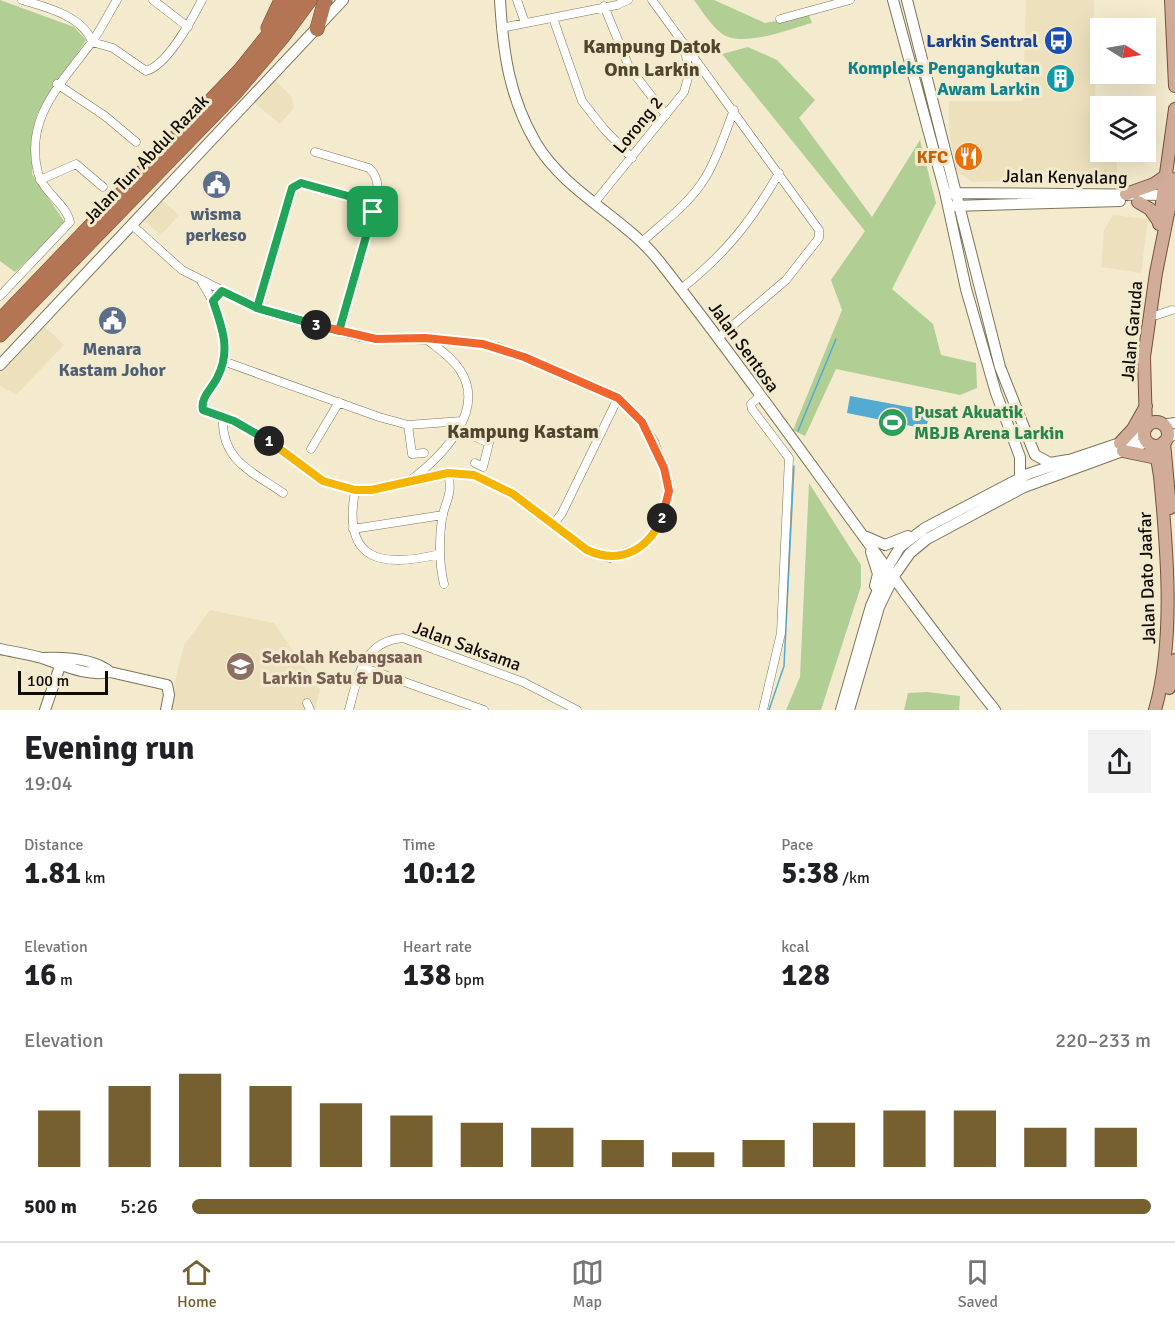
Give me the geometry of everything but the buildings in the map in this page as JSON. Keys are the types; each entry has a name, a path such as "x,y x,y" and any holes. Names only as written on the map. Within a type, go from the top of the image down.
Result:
{"highway":[{"path":"240,70 268,30 281,0"},
{"name":"Jalan Tun Abdul Razak","path":"0,320 240,70 296,0"},
{"name":"Jalan Tun Abdul Razak","path":"0,335 214,116 282,38 310,0"},
{"path":"317,29 325,0"}],"main road":[{"path":"1171,0 1175,86"},
{"name":"Jalan Garuda","path":"1147,436 1144,360 1170,201 1175,109"},
{"path":"1126,194 1171,177"},
{"name":"Jalan Garuda","path":"1158,264 1159,222 1170,201"},
{"path":"1138,202 1150,209 1159,222"},
{"path":"1157,458 1122,447 1147,405 1169,431"},
{"path":"1152,423 1169,431 1158,446 1147,436 1152,423"},
{"name":"Jalan Dato Jaafar","path":"1169,431 1168,465 1175,588"},
{"name":"Jalan Dato Jaafar","path":"1147,436 1157,458 1163,516 1169,634 1164,680 1155,710"},
{"path":"1162,710 1171,693 1175,666"}],"street":[{"path":"22,0 71,19 85,28 92,42 113,48 143,70 149,70 181,37 202,0"},
{"path":"0,296 70,219 40,180 35,150 36,131 42,111 57,84 92,42 117,0"},
{"path":"153,0 188,27"},
{"path":"0,365 343,0"},
{"name":"Jalan Sentosa","path":"500,0 501,28 510,88 528,128 543,153 561,174 643,241 864,535 935,636 995,710"},
{"path":"517,0 525,23"},
{"path":"501,28 628,0"},
{"path":"652,0 734,110 820,234 786,280 718,338"},
{"path":"780,19 850,0"},
{"path":"893,0 957,193 954,206 966,289 985,357 1020,457 1020,478"},
{"path":"907,0 945,193 964,226 1000,367 1032,450 1035,455 1050,463 1122,447"},
{"path":"604,6 629,68 666,115"},
{"path":"553,18 582,100 604,129 632,158"},
{"name":"Lorong 2","path":"596,202 666,115 688,82 684,41"},
{"path":"57,84 105,116 136,142"},
{"path":"643,241 689,199 704,180 717,156 734,110"},
{"path":"315,152 369,168 375,173 378,192 339,331"},
{"path":"40,180 76,164 103,187"},
{"path":"951,173 975,198 966,215 964,226"},
{"path":"681,289 709,267 747,226 779,174"},
{"path":"257,308 292,188 301,183 366,201 370,203 373,212"},
{"name":"Jalan Kenyalang","path":"945,193 957,193 975,198 1170,201"},
{"name":"Jalan Kenyalang","path":"954,206 975,198 1126,194 1170,201"},
{"path":"132,225 182,270 257,308 376,339 425,338 498,347 618,398 642,422 664,468 669,491 661,521 643,546 610,558 587,550 497,484 466,473 445,474 371,490 355,490 323,481 273,443 248,428 203,410 201,404 219,375 223,361 225,332 213,301 201,281"},
{"path":"213,301 222,291"},
{"path":"1150,315 1172,310"},
{"path":"410,481 434,462 448,446 462,421 467,405 465,378 454,363 425,338"},
{"path":"223,361 379,417 408,425 462,421"},
{"path":"760,396 751,404 752,409 789,458 781,633 763,710"},
{"path":"553,525 562,513 618,398"},
{"path":"311,449 339,402"},
{"path":"224,418 223,430 230,454 283,493"},
{"path":"408,425 412,453 424,453"},
{"path":"458,429 489,443 483,467 475,463"},
{"path":"871,606 891,572 910,553 936,534 1023,487 1147,436"},
{"path":"864,535 885,544 919,532 1020,478 1068,460"},
{"path":"434,462 445,474 451,487 443,515 440,554 444,584"},
{"path":"355,490 353,529 359,545 366,552 384,561 423,558 440,554"},
{"path":"541,515 555,516 562,513"},
{"path":"353,529 443,515"},
{"path":"849,710 873,623 900,548 919,532"},
{"path":"841,710 878,574 864,535"},
{"name":"Jalan Saksama","path":"350,710 362,667 381,642 404,638 523,682 577,710"},
{"path":"0,649 42,658 83,661 104,666 110,672"},
{"path":"42,658 60,666 102,674 110,672 167,685 169,695 166,710"},
{"path":"60,666 83,661"},
{"path":"45,710 60,666"},
{"path":"362,667 484,710"}],"shaded area":[{"path":"1026,0 1094,0 1094,18 1090,18 1090,84 1095,84 1095,96 1090,96 1090,162 1117,162 1117,178 972,182 956,171 949,131 949,101 1023,101"},
{"path":"275,80 292,97 294,108 280,124 253,102"},
{"path":"162,200 179,215 161,235 142,219"},
{"path":"1113,215 1148,219 1141,273 1101,267 1104,230"},
{"path":"43,325 64,345 16,395 0,386 0,371"},
{"name":"Sekolah Kebangsaan Larkin Satu & Dua","path":"210,610 274,623 320,690 315,710 168,710 184,645"}],"green space":[{"path":"0,0 74,27 86,40 37,114 33,143 32,174 66,224 15,272 0,261"},
{"path":"694,0 714,0 765,23 809,15 812,23 765,36 740,39 729,37 713,26"},
{"path":"748,47 777,60 815,100 799,118 872,217 920,140 936,203 892,289 933,324 941,355 976,363 977,388 960,395 836,369 805,436 793,430 842,310 831,280 865,231 722,54"},
{"path":"809,483 861,565 861,586 821,710 786,710 800,677"},
{"path":"927,692 960,696 959,710 904,710 908,693"}],"water":[{"path":"850,396 930,411 926,429 847,413"}],"waterway":[{"path":"798,431 836,339"},
{"path":"769,710 784,666 794,466"}],"place":[{"name":"Larkin Sentral","path":"1059,41"},
{"name":"Kompleks Pengangkutan Awam Larkin","path":"1061,78"},
{"name":"KFC","path":"969,157"},
{"name":"wisma perkeso","path":"216,185"},
{"name":"Menara Kastam Johor","path":"112,320"},
{"name":"Pusat Akuatik MBJB Arena Larkin","path":"893,422"},
{"name":"Sekolah Kebangsaan Larkin Satu & Dua","path":"241,667"}],"district":[{"name":"Kampung Datok Onn Larkin","path":"652,58"},
{"name":"Kampung Kastam","path":"523,431"}],"route":[{"path":"373,212 339,331 257,308 222,291 213,301 225,332 225,347 219,375 201,404 203,410 248,428 273,443 323,481 337,486 355,490 371,490 448,473 466,473 497,484 513,494 598,556 615,557 643,546 661,521 669,491 664,468 654,441 633,411 618,398 498,347 425,338 359,337 257,308 292,188 301,183 366,201 373,207 373,212"}]}
